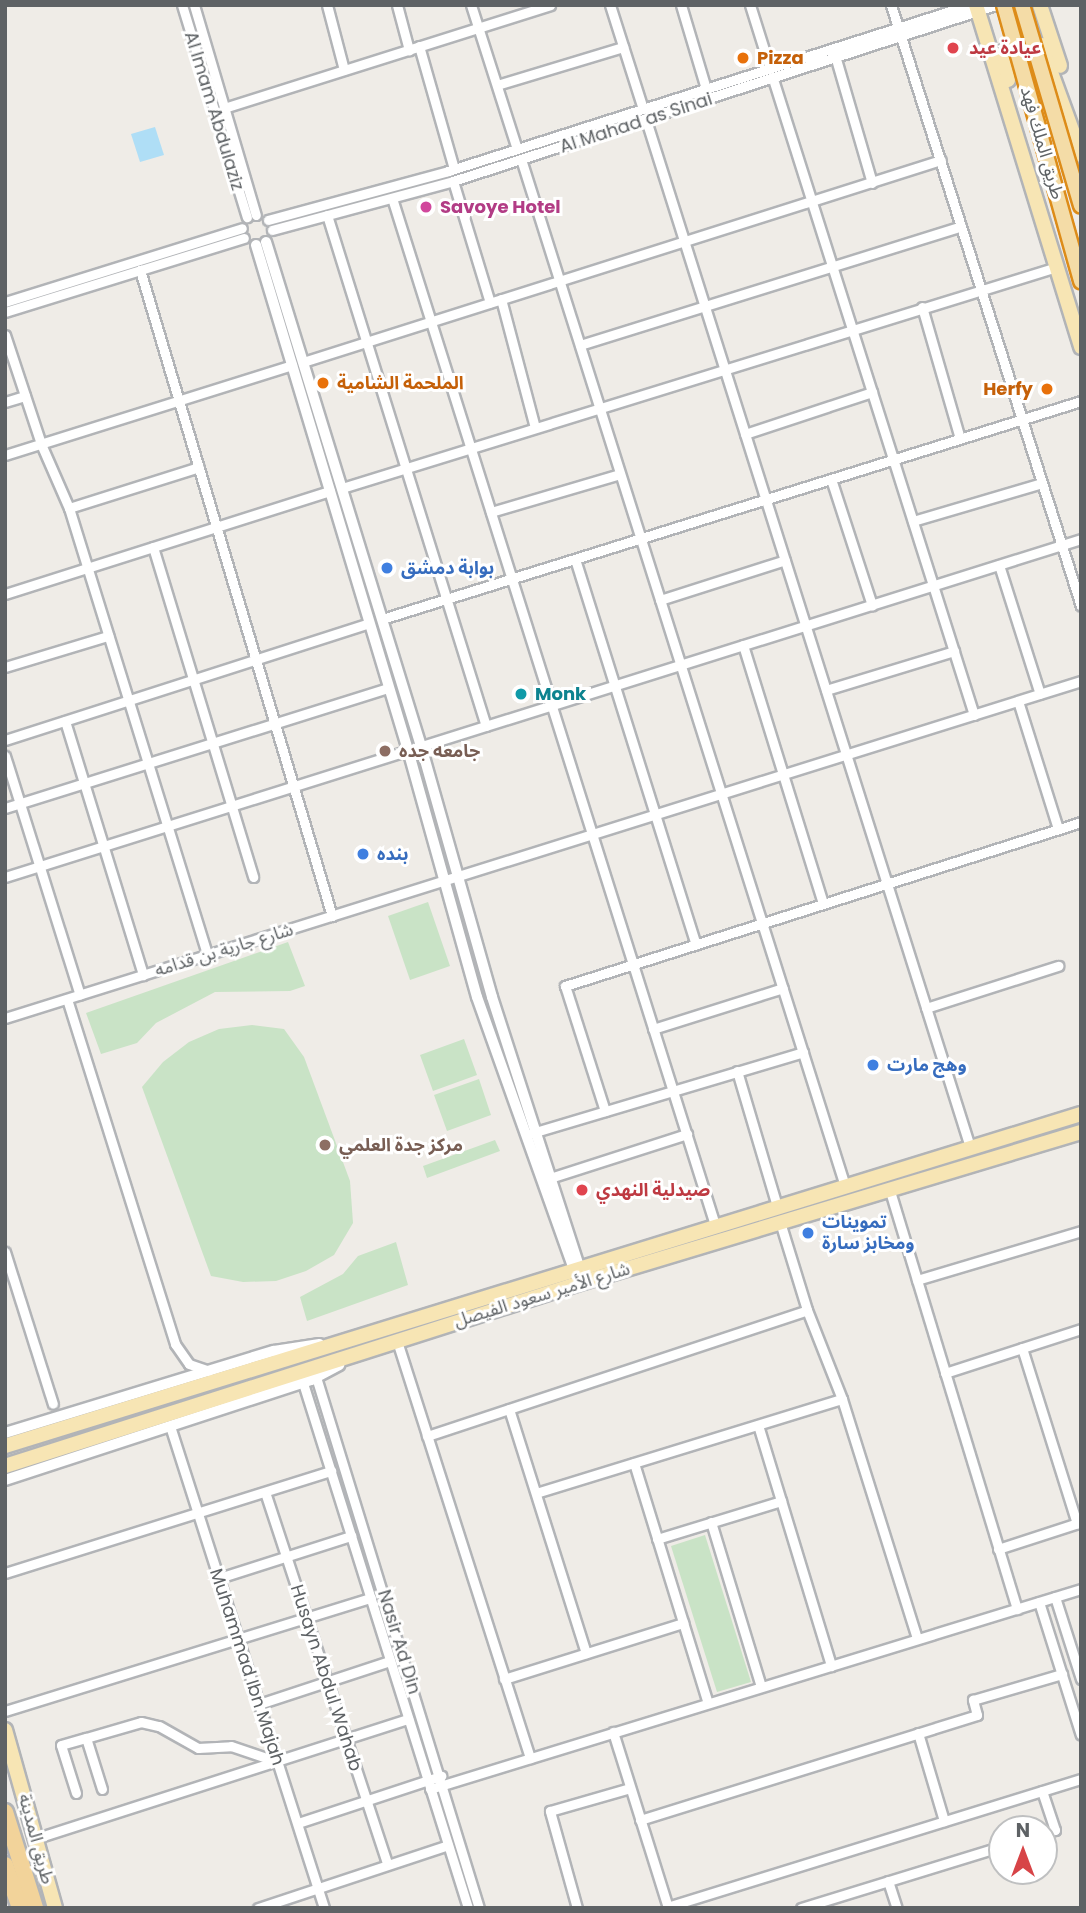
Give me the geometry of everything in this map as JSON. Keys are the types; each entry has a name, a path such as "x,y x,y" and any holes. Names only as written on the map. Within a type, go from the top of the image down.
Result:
{"highway":[{"name":"طريق الملك فهد","path":"1003,5 1081,281"},
{"name":"طريق الملك فهد","path":"1022,5 1081,205"},
{"path":"5,1812 35,1908"},
{"path":"5,1865 20,1908"}],"main road":[{"path":"1040,5 1081,149"},
{"path":"975,8 1081,347"},
{"path":"1039,213 1004,64 1004,53 1010,44 1028,41 1041,45 1047,54 1081,155"},
{"name":"شارع الأمير سعود الفيصل","path":"5,1466 397,1341 715,1225 1081,1114"},
{"name":"شارع الأمير سعود الفيصل","path":"5,1446 349,1339 578,1274 890,1191 1081,1132"},
{"name":"طريق المدينة","path":"5,1730 37,1838 52,1908"},
{"name":"طريق المدينة","path":"5,1763 52,1908"}],"street":[{"name":"Al Imam Abdulaziz","path":"182,5 251,216"},
{"path":"5,312 140,271 243,233 251,216 224,108 194,5"},
{"path":"327,5 344,70"},
{"path":"397,5 454,169"},
{"path":"471,5 517,149"},
{"path":"610,5 643,109"},
{"path":"681,5 706,89"},
{"path":"891,5 1081,606"},
{"name":"Al Mahad as Sinai","path":"268,220 454,169 770,69 900,33 975,8 996,5"},
{"path":"224,108 546,6"},
{"path":"754,6 770,69"},
{"name":"Al Mahad as Sinai","path":"272,230 453,181 836,59 900,33"},
{"path":"497,85 623,47"},
{"path":"836,59 872,183"},
{"path":"773,79 974,715"},
{"path":"646,120 970,1147"},
{"path":"600,123 603,133"},
{"path":"521,159 845,1186"},
{"path":"5,455 941,160"},
{"path":"453,181 490,303"},
{"path":"392,198 715,1225"},
{"path":"327,215 486,726"},
{"path":"251,216 268,220 272,230 261,244"},
{"path":"580,345 961,226"},
{"path":"5,302 243,233 261,244 336,490 382,619 421,746 456,878 506,1040 553,1177 578,1274"},
{"path":"5,594 1057,267"},
{"path":"140,271 332,916"},
{"path":"501,299 535,428"},
{"path":"922,307 960,439"},
{"path":"5,335 41,444 69,508 207,955"},
{"path":"745,434 872,392"},
{"path":"5,402 25,396"},
{"path":"382,619 1081,401"},
{"path":"69,508 199,467"},
{"path":"491,512 620,474"},
{"path":"831,479 872,605"},
{"path":"913,521 1042,483"},
{"path":"336,490 369,623 408,750 442,883 524,1136 578,1274"},
{"path":"5,877 1081,539"},
{"path":"153,547 253,877"},
{"path":"575,559 696,944"},
{"path":"660,600 785,560"},
{"path":"999,565 1040,694"},
{"path":"5,740 369,623"},
{"path":"5,667 108,636"},
{"path":"743,645 823,904"},
{"path":"825,690 954,651"},
{"name":"شارع جارية بن قدامه","path":"6,1017 442,883 1081,681"},
{"path":"5,808 389,688"},
{"path":"1017,701 1058,829"},
{"path":"65,721 143,975"},
{"path":"5,756 80,995"},
{"path":"606,1111 565,986 1081,822"},
{"path":"926,1008 1058,966"},
{"path":"653,1029 783,988"},
{"path":"66,999 175,1344 189,1364 210,1371"},
{"path":"493,1046 506,1040"},
{"path":"524,1136 803,1052"},
{"path":"737,1072 777,1206"},
{"path":"553,1177 687,1134"},
{"path":"890,1191 1017,1609"},
{"path":"780,1222 807,1310 842,1399 917,1639"},
{"path":"917,1280 1081,1231"},
{"path":"5,1252 52,1404"},
{"path":"427,1436 807,1310"},
{"path":"945,1373 1081,1329"},
{"path":"5,1433 274,1352 349,1339"},
{"path":"397,1341 530,1758"},
{"path":"998,1549 1079,1523 1022,1348"},
{"path":"5,1480 303,1383 359,1353"},
{"name":"Nasir Ad Din","path":"316,1377 442,1780 479,1908"},
{"name":"Nasir Ad Din","path":"303,1383 465,1907"},
{"path":"536,1493 842,1399"},
{"path":"509,1409 586,1653"},
{"path":"758,1425 831,1665"},
{"name":"Muhammad Ibn Majah","path":"170,1426 324,1908"},
{"path":"634,1463 708,1703"},
{"path":"5,1573 331,1471"},
{"name":"Husayn Abdul Wahab","path":"265,1492 387,1864"},
{"path":"657,1539 781,1501"},
{"path":"710,1522 761,1687"},
{"path":"219,1578 351,1536"},
{"path":"298,1824 366,1800 530,1758 1081,1589"},
{"path":"1055,1597 1081,1679"},
{"path":"5,1711 371,1598"},
{"path":"1039,1602 1081,1734"},
{"path":"504,1679 683,1623"},
{"path":"259,1704 390,1661"},
{"path":"640,1820 977,1715 973,1700 1062,1674"},
{"path":"37,1838 408,1719"},
{"path":"76,1793 61,1745 141,1723 159,1726 198,1748 231,1746 278,1762"},
{"path":"613,1732 667,1907 1081,1779"},
{"path":"918,1733 944,1821"},
{"path":"86,1738 102,1789"},
{"path":"577,1908 550,1811 630,1788"},
{"path":"1042,1791 1050,1815"},
{"path":"258,1908 448,1845"},
{"path":"805,1907 988,1850"},
{"path":"888,1881 897,1908"}],"green space":[{"path":"428,902 450,966 410,980 388,916"},
{"path":"288,942 305,986 290,991 215,992 156,1023 137,1043 101,1054 86,1013"},
{"path":"252,1025 284,1029 304,1057 350,1181 353,1223 334,1255 306,1271 276,1281 243,1282 211,1276 142,1087 163,1062 189,1042 219,1029"},
{"path":"464,1039 477,1075 433,1091 420,1055"},
{"path":"479,1079 491,1115 447,1131 434,1095"},
{"path":"495,1140 500,1151 427,1178 423,1166"},
{"path":"396,1242 408,1285 307,1321 300,1297 343,1274 358,1256"},
{"path":"705,1535 751,1682 717,1692 671,1546"}],"water":[{"path":"155,127 164,155 140,162 131,134"}],"place":[{"name":"عيادة عيد","path":"953,48"},
{"name":"Pizza","path":"743,58"},
{"name":"Savoye Hotel","path":"426,207"},
{"name":"الملحمة الشامية","path":"323,383"},
{"name":"Herfy","path":"1047,389"},
{"name":"بوابة دمشق","path":"387,568"},
{"name":"Monk","path":"521,694"},
{"name":"جامعه جده","path":"385,751"},
{"name":"بنده","path":"363,854"},
{"name":"وهج مارت","path":"873,1065"},
{"name":"مركز جدة العلمي","path":"325,1145"},
{"name":"صيدلية النهدي","path":"582,1190"},
{"name":"تموينات ومخابز سارة","path":"808,1233"}]}
